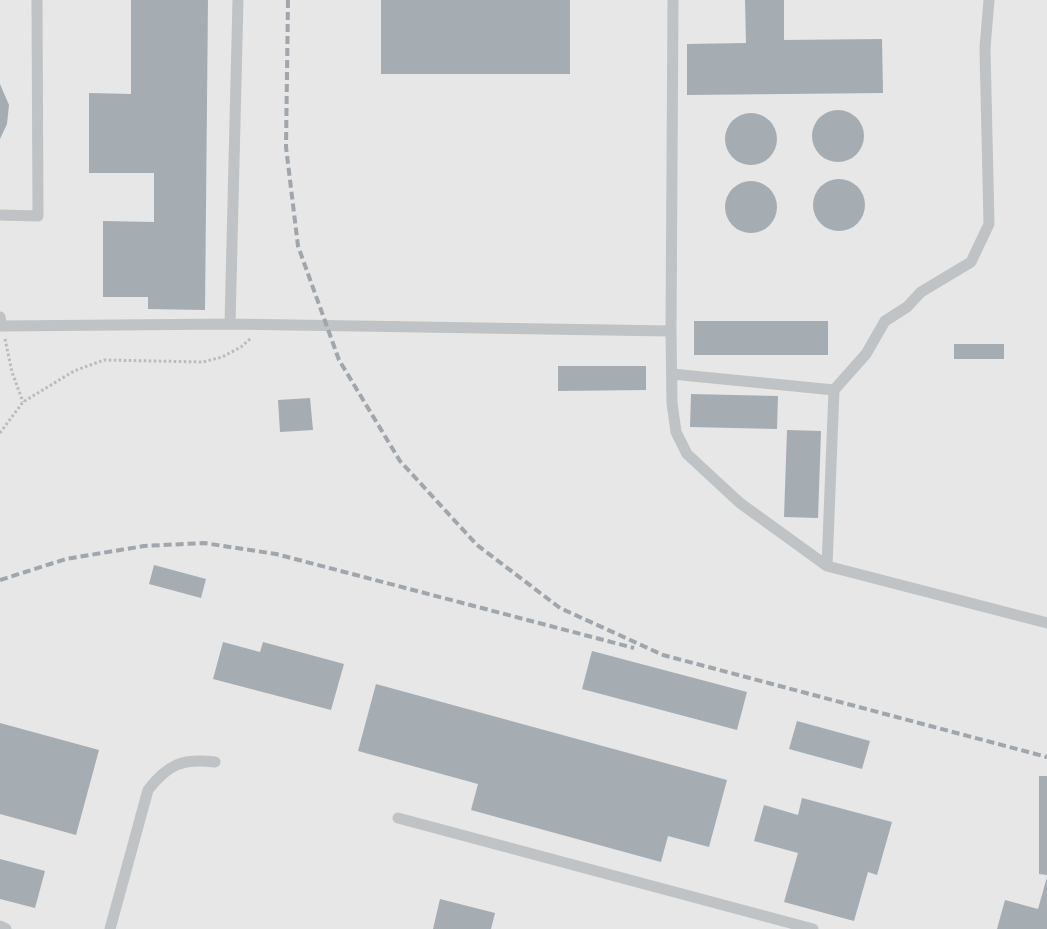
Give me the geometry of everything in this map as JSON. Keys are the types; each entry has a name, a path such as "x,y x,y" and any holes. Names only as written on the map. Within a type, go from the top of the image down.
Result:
{"lane":[{"path":"0,215 38,216 37,0"},
{"path":"230,324 238,0"},
{"path":"673,0 672,374 676,432 687,454 740,503 827,566 1047,624"},
{"path":"827,566 834,390 866,354 885,321 907,307 921,292 971,262 989,224 985,48 989,0"},
{"path":"1,321 671,331"},
{"path":"672,374 834,390"},
{"path":"110,929 148,790 160,774 176,764 195,759 215,762"},
{"path":"398,818 813,929"},
{"path":"0,926 6,929"}],"path":[{"path":"1,321 12,372 23,402"},
{"path":"0,433 23,402 74,371 104,360 203,362 222,357 241,347 266,325"}],"shaded area":[{"path":"0,0 1047,0 1047,929 0,929"}],"building":[{"path":"131,0 208,0 205,310 148,309 148,297 103,297 103,221 154,222 154,173 89,173 89,93 131,94"},
{"path":"381,0 570,0 570,74 381,74"},
{"path":"745,0 784,0 784,40 882,39 883,93 687,95 687,44 746,43"},
{"path":"0,84 9,105 7,124 0,139"},
{"path":"838,110 848,112 856,118 862,126 864,136 862,146 856,154 848,160 838,162 828,160 820,154 814,146 812,136 814,126 820,118 828,112"},
{"path":"751,113 761,115 769,121 775,129 777,139 775,149 769,157 761,163 751,165 741,163 733,157 727,149 725,139 727,129 733,121 741,115"},
{"path":"839,179 849,181 857,187 863,195 865,205 863,215 857,223 849,229 839,231 829,229 821,223 815,215 813,205 815,195 821,187 829,181"},
{"path":"751,181 761,183 769,189 775,197 777,207 775,217 769,225 761,231 751,233 741,231 733,225 727,217 725,207 727,197 733,189 741,183"},
{"path":"694,321 828,321 828,355 694,355"},
{"path":"954,344 1004,344 1004,359 954,359"},
{"path":"558,366 646,366 646,390 558,391"},
{"path":"691,394 778,396 777,429 690,427"},
{"path":"310,398 313,430 280,432 278,400"},
{"path":"787,430 821,431 818,518 784,517"},
{"path":"154,565 206,579 201,598 149,584"},
{"path":"223,642 260,652 263,642 344,664 331,710 213,679"},
{"path":"592,651 747,692 737,730 582,689"},
{"path":"376,684 727,780 709,847 668,836 661,862 471,810 478,784 358,751"},
{"path":"797,721 870,741 862,769 789,749"},
{"path":"0,723 99,750 76,835 0,814"},
{"path":"1039,776 1047,776 1047,875 1039,874"},
{"path":"802,798 892,822 877,875 868,872 854,921 784,902 798,853 754,841 764,805 798,815"},
{"path":"0,859 45,871 35,908 0,899"},
{"path":"1047,877 1047,929 997,929 1005,900 1038,909"},
{"path":"440,899 495,913 491,929 433,929"}],"railway":[{"path":"288,0 286,147 298,246 339,360 400,461 477,545 560,608 663,655 1047,757"},
{"path":"0,580 66,559 144,546 204,543 276,554 634,648"}]}
